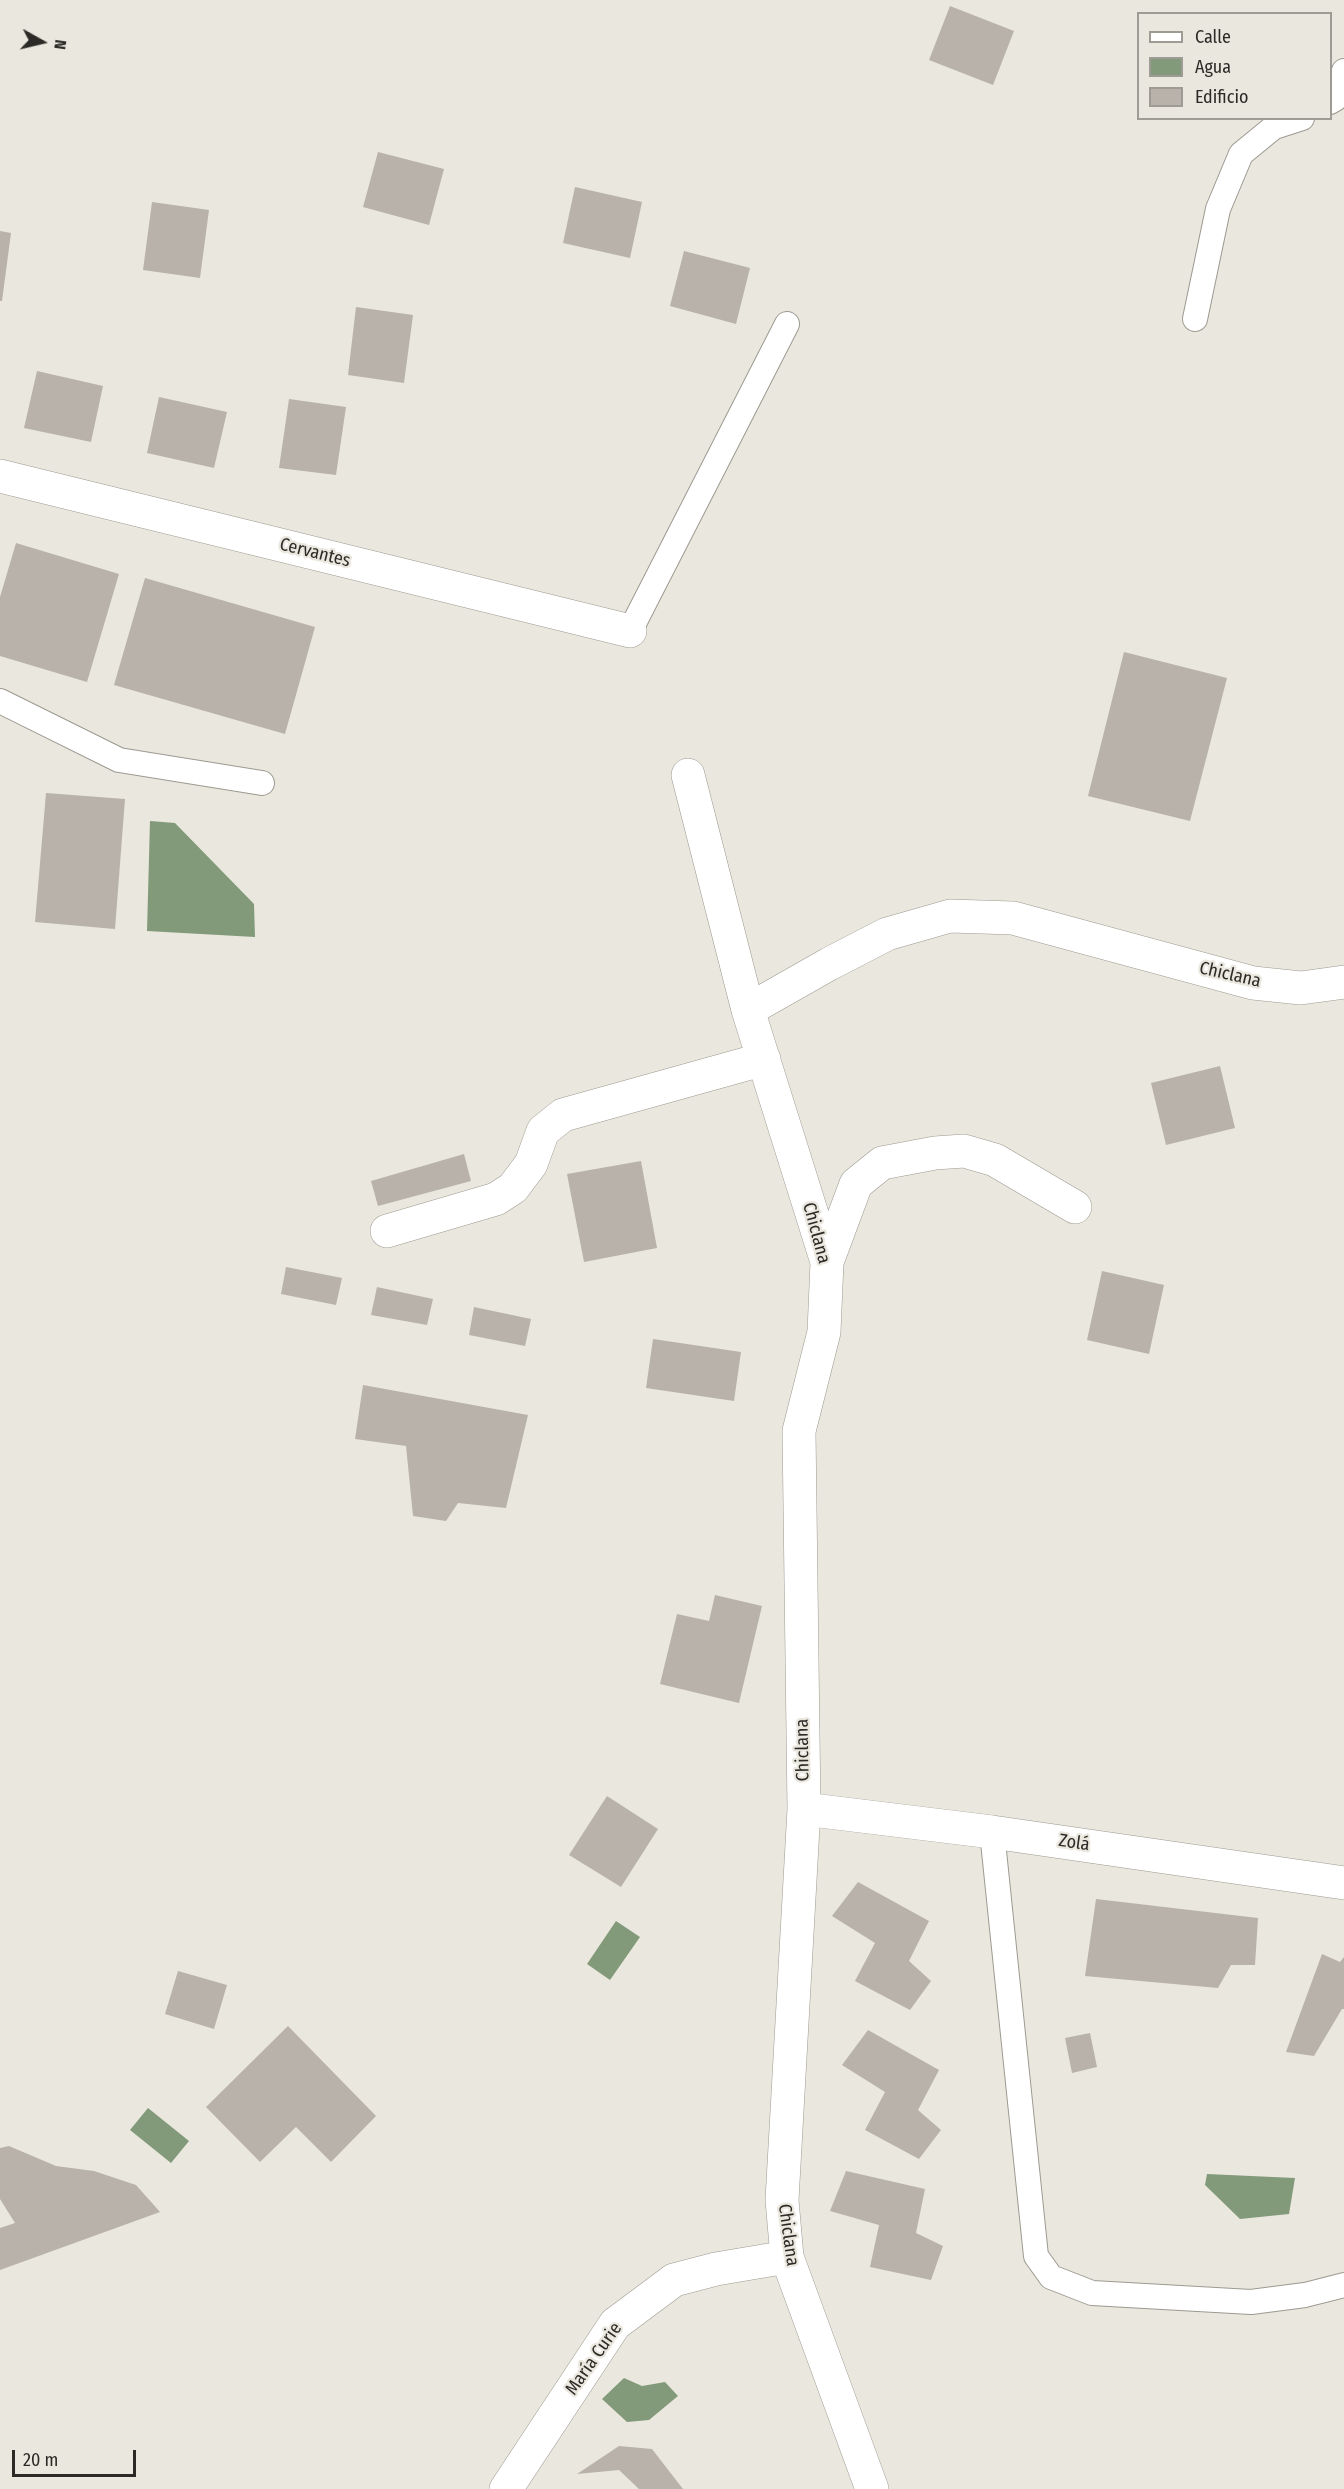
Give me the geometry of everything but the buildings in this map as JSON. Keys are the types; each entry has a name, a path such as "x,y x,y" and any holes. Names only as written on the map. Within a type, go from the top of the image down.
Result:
{"street":[{"name":"Cervantes","path":"0,476 630,631"},
{"name":"Chiclana","path":"688,775 748,1010 827,1262 824,1332 799,1431 804,1809 782,2200 787,2257 872,2489"},
{"name":"Chiclana","path":"748,1010 887,934 950,916 1013,918 1253,983 1301,988 1344,982"},
{"path":"387,1231 496,1199 513,1188 531,1164 543,1131 563,1115 764,1059"},
{"path":"827,1262 856,1184 882,1163 964,1151 995,1160 1075,1207"},
{"name":"Zolá","path":"804,1809 992,1832 1344,1883"},
{"name":"María Curie","path":"506,2489 615,2324 674,2280 717,2269 787,2257"}],"lane":[{"path":"1332,101 1335,99 1344,71"},
{"path":"1195,319 1218,209 1241,154 1274,127 1296,120"},
{"path":"630,631 787,324"},
{"path":"0,701 119,760 262,783"},
{"path":"992,1832 1036,2256 1051,2277 1092,2293 1251,2302 1305,2295 1344,2285"}],"water":[{"path":"150,821 175,823 254,904 255,937 147,931"},
{"path":"616,1921 640,1937 610,1980 587,1964"},
{"path":"148,2108 189,2141 171,2163 130,2130"},
{"path":"1207,2174 1295,2178 1289,2214 1240,2219 1205,2185"},
{"path":"624,2378 642,2386 665,2382 678,2396 649,2420 627,2422 602,2399"}]}
